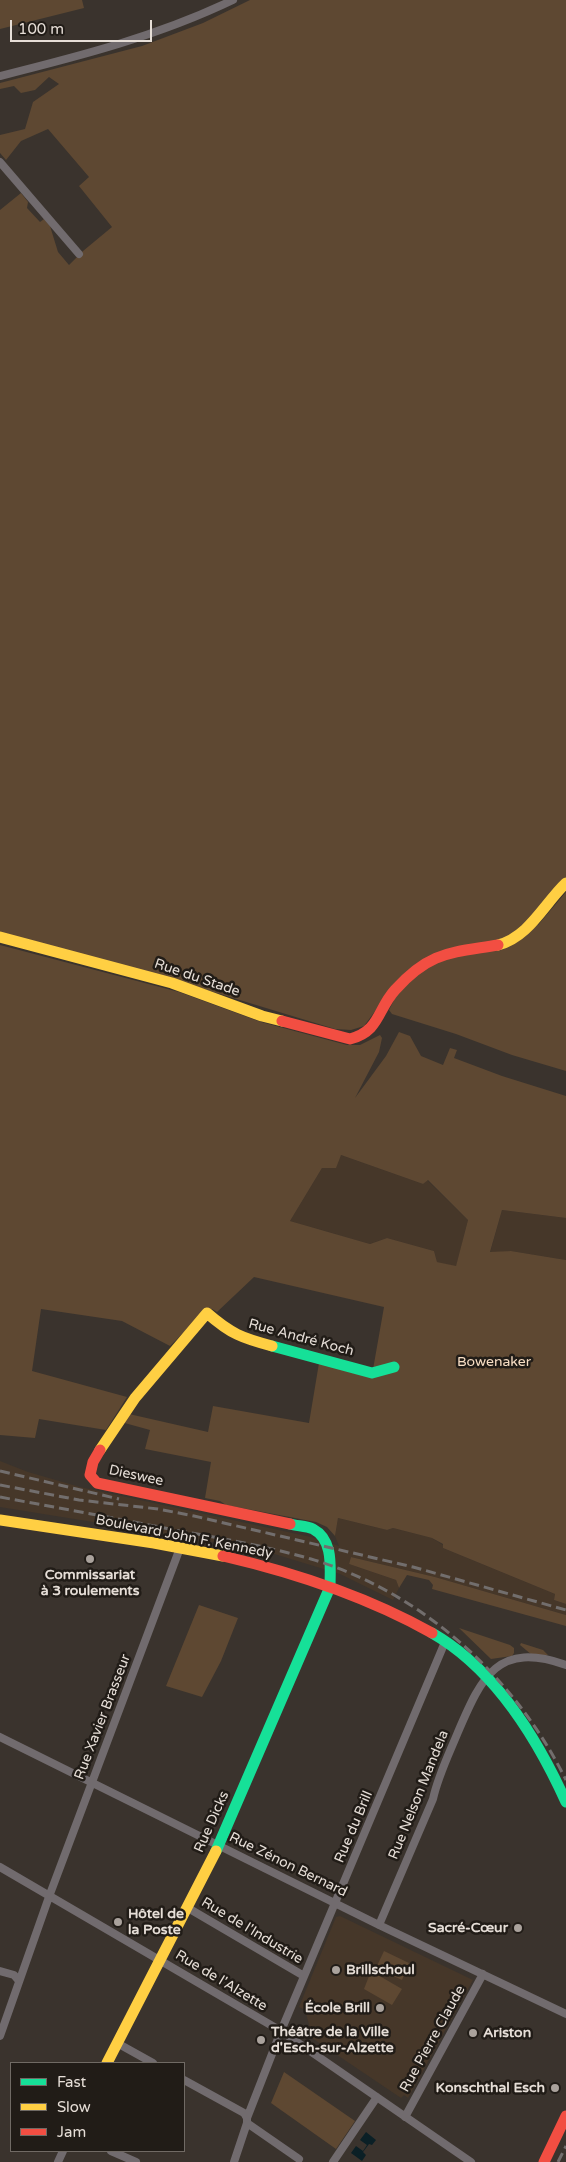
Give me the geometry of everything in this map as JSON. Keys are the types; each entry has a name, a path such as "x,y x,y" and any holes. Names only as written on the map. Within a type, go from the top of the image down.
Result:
{"street":[{"path":"0,76 140,38 199,16 233,0"},
{"path":"0,162 79,254"},
{"name":"Rue du Stade","path":"0,937 172,983 262,1016 350,1039 361,1037 370,1032 393,992 427,962 439,955 453,951 495,946 508,942 520,935 557,890 566,883"},
{"name":"Rue André Koch","path":"208,1313 225,1328 241,1338 372,1373 394,1367"},
{"name":"Dieswee","path":"208,1313 196,1323 121,1416 99,1453 90,1476 97,1483 313,1529 327,1541 329,1548 330,1587"},
{"name":"Boulevard John F. Kennedy","path":"0,1520 180,1548 264,1566 360,1597 387,1610 446,1642 485,1677 526,1730 542,1755 566,1802"},
{"name":"Rue Xavier Brasseur","path":"0,2036 50,1894 180,1548"},
{"name":"Rue Dicks","path":"108,2062 219,1845 330,1587"},
{"name":"Rue du Brill","path":"234,2162 281,2031 446,1642"},
{"path":"485,1677 498,1665 527,1658 540,1658 566,1665"},
{"name":"Rue Nelson Mandela","path":"379,1925 432,1799 445,1763 476,1691 485,1677"},
{"name":"Rue Zénon Bernard","path":"0,1737 379,1925 566,2014"},
{"name":"Rue de l'Alzette","path":"0,1867 50,1894 281,2031 471,2162"},
{"name":"Rue de l'Industrie","path":"188,1908 304,1976"},
{"path":"0,1971 14,1975 19,1981"},
{"name":"Rue Pierre Claude","path":"405,2117 483,1974"},
{"path":"117,2043 152,2062"},
{"path":"185,2081 244,2113 248,2120 299,2159"},
{"path":"333,2162 377,2097"},
{"path":"544,2162 566,2116"},
{"path":"113,2152 136,2162"}],"shaded area":[{"path":"341,1155 423,1184 427,1180 468,1220 456,1267 437,1262 434,1251 387,1238 370,1244 290,1221 322,1168"},
{"path":"502,1210 566,1218 566,1260 511,1251 490,1253"},
{"path":"0,1461 28,1472 80,1487 311,1537 339,1546 335,1536 338,1518 387,1530 393,1528 432,1538 443,1545 443,1548 555,1594 554,1600 566,1604 566,1615 435,1577 351,1557 349,1564 396,1580 399,1588 393,1600 340,1574 271,1553 192,1538 0,1507"},
{"name":"École Brill","path":"340,1916 473,1980 408,2098 404,2095 401,2098 309,2036 310,2028 305,2010 299,2007 336,1917"}],"green space":[{"path":"0,0 82,0 84,8 0,29"},
{"path":"250,0 566,0 566,883 530,924 538,925 566,892 566,1071 512,1055 456,1034 392,1014 389,1010 396,996 390,991 364,1026 351,1030 335,1029 174,980 0,933 0,210 21,193 28,202 27,208 40,222 44,219 50,226 58,252 69,265 112,227 79,186 89,177 48,129 21,141 6,160 0,153 0,135 25,129 33,102 59,84 49,77 35,90 21,93 14,86 0,89 0,83 142,46 203,23"},
{"name":"Bowenaker","path":"0,945 179,992 261,1022 347,1045 360,1045 380,1035 382,1038 379,1052 355,1098 386,1056 399,1032 410,1036 421,1056 443,1065 450,1048 457,1050 454,1058 502,1076 566,1096 566,1218 502,1210 490,1252 511,1251 566,1260 566,1604 554,1600 555,1594 443,1548 443,1544 432,1538 393,1528 387,1530 338,1518 335,1536 327,1527 316,1522 226,1505 220,1501 205,1498 211,1462 145,1449 150,1430 121,1422 129,1414 208,1432 213,1406 309,1423 319,1363 372,1375 384,1307 254,1277 217,1312 212,1309 195,1321 170,1346 122,1321 41,1309 32,1371 127,1397 106,1430 39,1419 35,1438 0,1435","holes":["341,1155 423,1184 428,1180 468,1220 456,1266 437,1262 434,1251 387,1238 370,1244 290,1221 322,1168 336,1168"]},
{"path":"351,1557 435,1577 566,1615 566,1626 432,1589 433,1585 429,1580 407,1575 399,1588 396,1580 349,1564"},
{"path":"199,1605 238,1618 221,1661 202,1697 166,1686"},
{"path":"459,1628 510,1645 514,1648 514,1653 512,1656 491,1659"},
{"path":"521,1643 543,1650 548,1655 532,1655 520,1645"},
{"path":"384,1951 409,1963 402,1980 376,1968"},
{"path":"371,1971 402,1989 392,2005 364,1989"},
{"path":"284,2072 355,2121 336,2149 271,2103"}],"water":[{"path":"366,2132 376,2140 372,2145 369,2144 363,2152 366,2155 362,2161 351,2153 356,2146 363,2151 367,2145 360,2140"}],"railway":[{"path":"0,1471 119,1499"},
{"path":"0,1485 79,1500 158,1509 194,1516 413,1567 566,1610"},
{"path":"0,1497 277,1550 311,1559 352,1574 391,1593 427,1616 461,1643 492,1674 520,1707 545,1742 566,1780"},
{"path":"558,2162 566,2146"}],"traffic: fast":[{"path":"272,1346 372,1373 394,1367"},
{"path":"216,1851 330,1587 330,1563 325,1540 313,1529 290,1524"},
{"path":"432,1633 455,1648 475,1666 512,1707 542,1754 566,1802"}],"traffic: slow":[{"path":"498,945 519,935 566,883"},
{"path":"0,937 172,983 262,1016 282,1021"},
{"path":"100,1450 135,1398 207,1313 237,1334 272,1346"},
{"path":"0,1520 154,1543 223,1556"},
{"path":"108,2062 216,1851"}],"traffic: jam":[{"path":"282,1021 350,1039 367,1031 373,1025 395,990 419,968 454,952 498,945"},
{"path":"100,1450 93,1462 90,1475 97,1483 290,1524"},
{"path":"223,1556 277,1570 330,1587 382,1608 432,1633"},
{"path":"544,2162 566,2116"}],"place":[{"name":"Commissariat à 3 roulements","path":"90,1559"},
{"name":"Hôtel de la Poste","path":"118,1922"},
{"name":"Sacré-Cœur","path":"518,1928"},
{"name":"Brillschoul","path":"336,1970"},
{"name":"École Brill","path":"380,2008"},
{"name":"Ariston","path":"473,2033"},
{"name":"Théâtre de la Ville d'Esch-sur-Alzette","path":"261,2040"},
{"name":"Konschthal Esch","path":"555,2088"}]}
